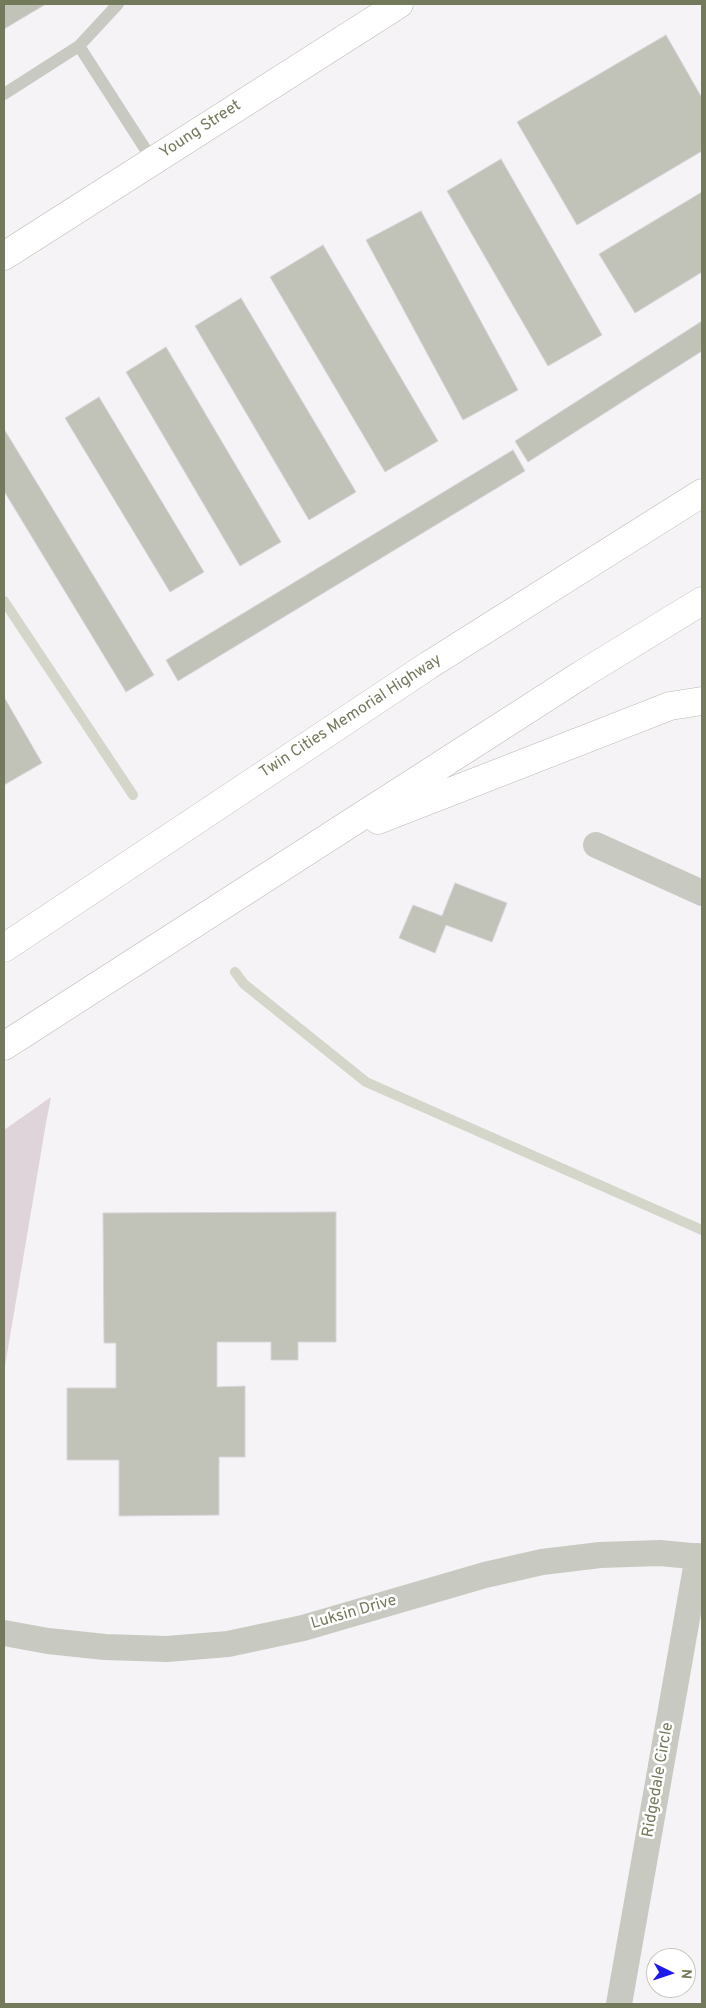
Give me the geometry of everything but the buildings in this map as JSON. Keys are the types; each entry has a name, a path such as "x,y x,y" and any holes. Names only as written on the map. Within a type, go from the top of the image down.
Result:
{"main road":[{"name":"Young Street","path":"4,256 399,4"},
{"name":"Twin Cities Memorial Highway","path":"4,948 414,676 702,493"},
{"path":"4,1046 581,675 702,601"},
{"path":"323,841 670,706 702,701"}],"street":[{"path":"596,845 702,894"},
{"name":"Luksin Drive","path":"4,1633 48,1641 105,1647 167,1649 228,1644 303,1628 484,1575 542,1562 600,1555 660,1553 700,1556"},
{"name":"Ridgedale Circle","path":"619,2004 700,1556"}],"lane":[{"path":"4,94 79,46 118,4"},
{"path":"79,46 153,161"}],"shaded area":[{"path":"51,1097 46,1123 4,1372 4,1130"}],"waterway":[{"path":"4,601 133,795"},
{"path":"235,972 244,984 366,1082 702,1230"}]}
